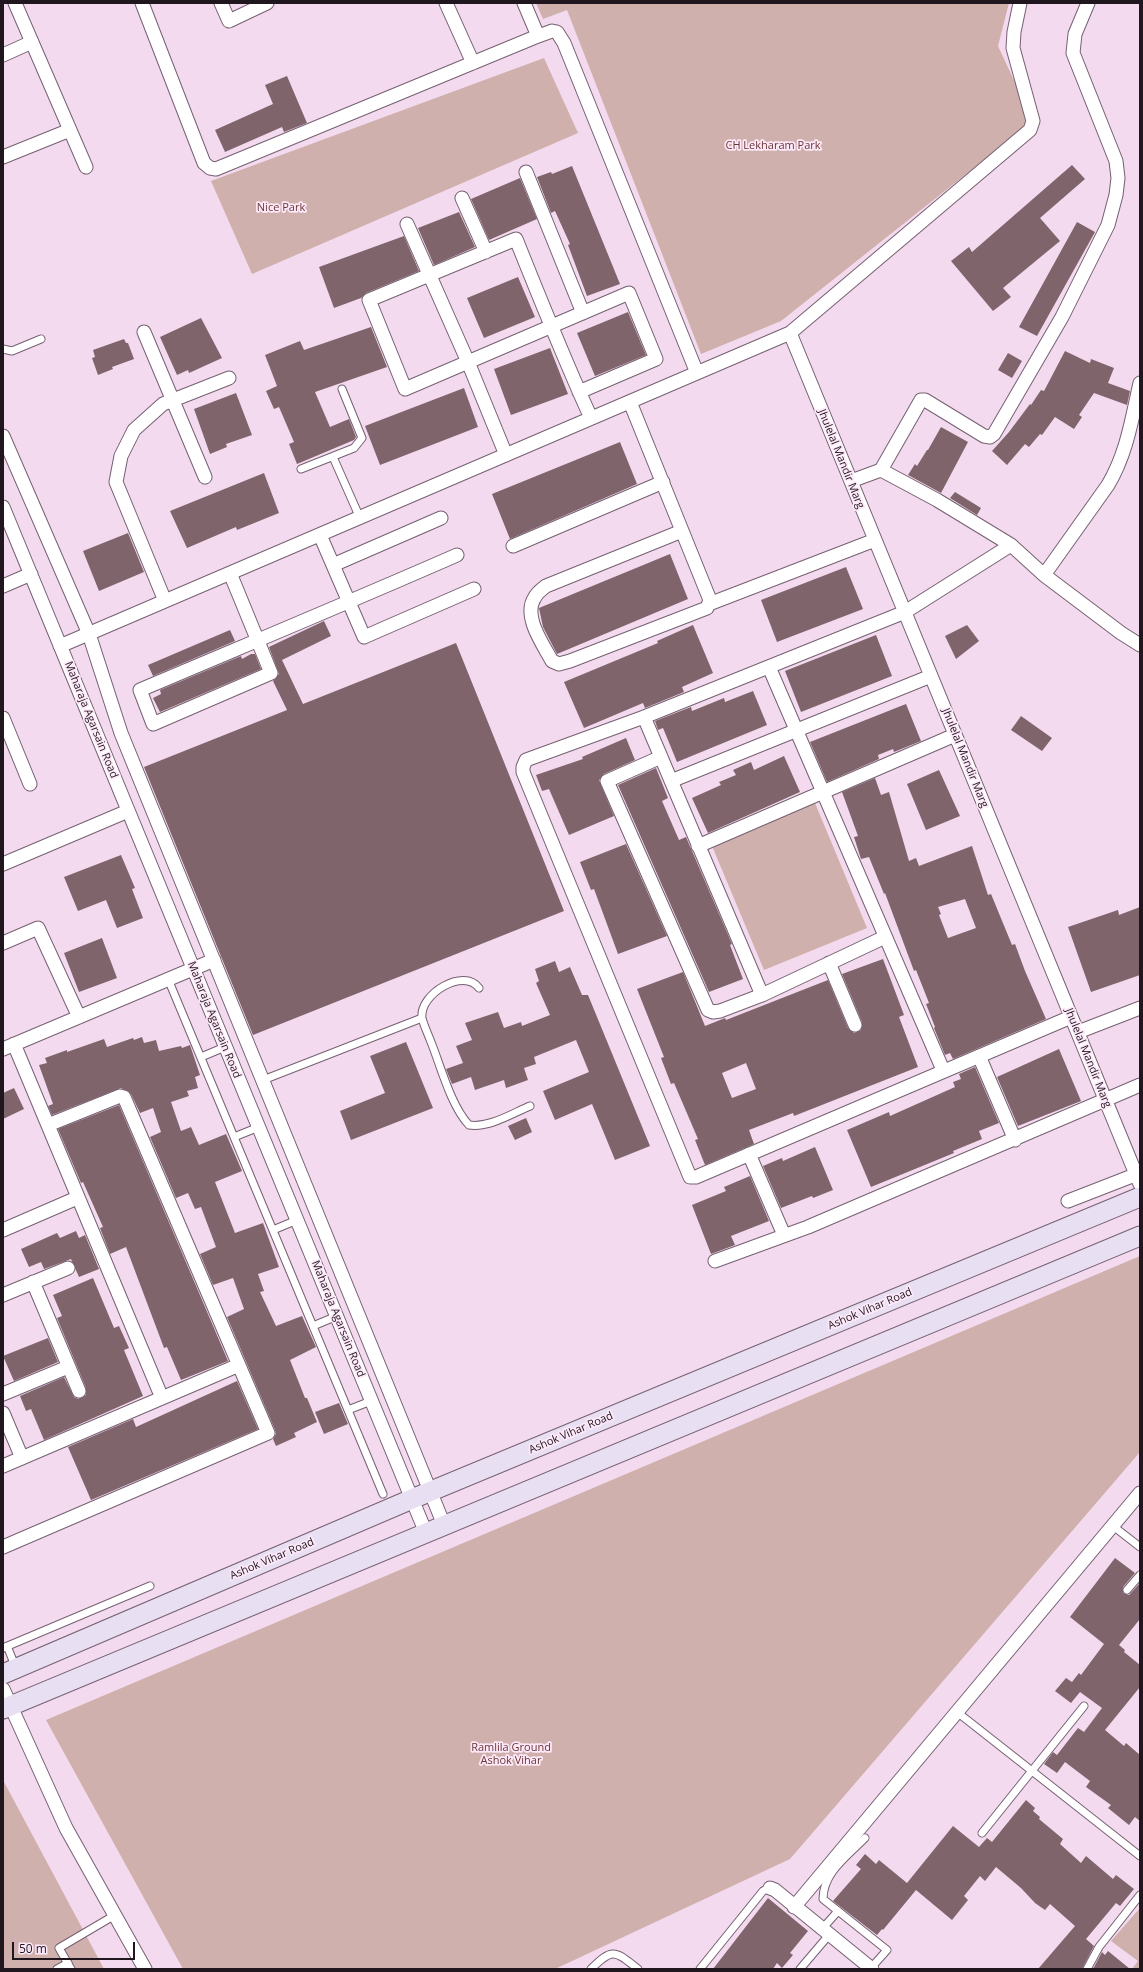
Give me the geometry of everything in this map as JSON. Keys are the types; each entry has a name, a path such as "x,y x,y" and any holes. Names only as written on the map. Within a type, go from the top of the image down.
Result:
{"main road":[{"name":"Ashok Vihar Road","path":"10,1671 412,1499 1140,1197"},
{"path":"7,1707 1140,1236"}],"street":[{"path":"15,3 86,167"},
{"path":"142,3 204,163 216,169 538,36 552,31 557,32 564,43 696,373"},
{"path":"221,3 228,21 267,3"},
{"path":"446,3 472,64"},
{"path":"524,3 538,36"},
{"path":"60,646 790,333 1030,130 1033,121 1013,48 1013,39 1020,3"},
{"path":"850,481 881,470 921,400 925,400 984,436 990,437 994,434 1062,317 1108,225 1116,195 1118,178 1116,161 1073,53 1074,34 1088,3"},
{"path":"3,55 32,42"},
{"path":"3,157 70,130"},
{"path":"526,172 583,313"},
{"path":"462,198 486,252"},
{"path":"407,224 468,362 506,455"},
{"path":"579,392 656,359 629,294 551,326 405,389 369,300 516,239 551,326 579,392 591,418"},
{"path":"144,332 205,477"},
{"name":"Jhulelal Mandir Marg","path":"790,333 1071,1017 1139,1177"},
{"path":"165,601 116,482 120,456 134,430 163,404 229,378"},
{"path":"1044,575 1118,469 1124,453 1140,383"},
{"path":"630,402 710,600 709,604"},
{"path":"3,436 89,634 122,732 444,1525"},
{"path":"881,470 937,500 1011,545 1044,575 1120,633 1140,645"},
{"path":"513,546 663,482"},
{"name":"Maharaja Agarsain Road","path":"3,507 426,1533"},
{"path":"333,565 442,518"},
{"path":"682,531 546,586 535,597 530,608 532,621 552,661 559,664 570,661 707,608 709,604 875,540"},
{"path":"320,535 364,637 474,589"},
{"path":"1011,545 905,612 644,717 526,760 523,767 523,772 687,1172 690,1176 696,1177 943,1070 1071,1017"},
{"path":"230,573 257,640 271,673 153,724 140,690 257,640 348,602 457,555"},
{"path":"3,586 31,574"},
{"path":"769,666 943,1070"},
{"path":"671,781 931,676"},
{"path":"644,717 762,995"},
{"path":"3,718 30,784"},
{"path":"698,846 955,735"},
{"path":"661,757 606,781 708,1010 713,1012 720,1011 762,995 885,937"},
{"path":"3,864 128,811"},
{"path":"3,943 38,928 79,1017"},
{"path":"162,1398 77,1198 48,1125 9,1047 214,960"},
{"path":"829,963 855,1025"},
{"path":"1078,1032 1140,1008"},
{"path":"979,1056 1015,1140"},
{"path":"715,1261 808,1227 1139,1088"},
{"path":"3,1547 268,1434 124,1097 120,1096 48,1125"},
{"path":"749,1154 784,1235"},
{"path":"1068,1201 1139,1177"},
{"path":"3,1229 77,1198"},
{"path":"3,1295 68,1268"},
{"path":"33,1282 79,1391"},
{"path":"3,1466 239,1365"},
{"path":"3,1394 68,1367"},
{"path":"3,1413 22,1458"},
{"path":"794,1907 1140,1493"},
{"path":"3,1689 7,1707 66,1828 146,1969"},
{"path":"770,1888 776,1890 794,1907 872,1969"}],"lane":[{"path":"3,349 12,350 41,339"},
{"path":"301,469 333,458 354,448 362,438 342,389"},
{"path":"333,458 360,518"},
{"path":"168,979 383,1494"},
{"path":"479,988 473,982 459,981 440,988 430,996 425,1003 422,1018 452,1096 464,1120 469,1126 476,1126 491,1122 530,1106"},
{"path":"263,1080 422,1018"},
{"path":"201,1057 225,1047"},
{"path":"234,1137 259,1127"},
{"path":"273,1230 297,1220"},
{"path":"313,1326 337,1316"},
{"path":"348,1410 371,1400"},
{"path":"1113,1526 1140,1547"},
{"path":"1127,1590 1140,1575"},
{"path":"10,1671 5,1647 150,1586"},
{"path":"982,1833 1084,1706"},
{"path":"957,1712 1140,1856"},
{"path":"865,1838 830,1874 823,1890 823,1899 887,1950 872,1969"},
{"path":"700,1969 763,1891 770,1888"},
{"path":"1087,1969 1099,1947 1140,1895"},
{"path":"800,1969 826,1932 838,1910"},
{"path":"57,1969 69,1966 59,1948 115,1915"},
{"path":"591,1969 605,1955 612,1953 621,1956 638,1969"}],"green space":[{"name":"CH Lekharam Park","path":"536,3 1009,3 998,46 1033,121 781,321 701,354 567,10 543,19"},
{"name":"Nice Park","path":"544,58 578,133 252,274 211,181"},
{"path":"815,803 867,928 764,970 712,846"},
{"name":"Ramlila Ground Ashok Vihar","path":"1140,1256 1140,1452 790,1859 555,1969 183,1969 46,1720"},
{"path":"3,1780 104,1969 3,1969"},
{"path":"1140,1908 1140,1969 1132,1969 1138,1961 1111,1941"}],"building":[{"path":"287,76 307,123 284,132 282,127 225,152 215,130 273,104 265,85"},
{"path":"1072,165 1085,179 1040,218 1060,241 1003,288 1011,297 993,311 951,261 969,247 972,252"},
{"path":"572,166 620,284 587,296 568,245 570,244 555,211 551,213 537,177 551,172 552,174"},
{"path":"520,178 537,219 489,240 471,199"},
{"path":"459,212 475,247 434,265 418,228"},
{"path":"1077,222 1095,232 1037,336 1019,327"},
{"path":"404,236 419,271 366,293 361,298 334,308 319,267"},
{"path":"518,277 535,317 484,338 467,298"},
{"path":"628,312 646,355 595,376 577,333"},
{"path":"201,318 222,358 189,373 188,370 177,375 160,337"},
{"path":"371,327 387,367 315,392 330,427 349,419 356,437 354,440 297,464 289,444 294,442 279,407 274,409 266,391 277,386 265,355 300,341 304,350"},
{"path":"124,339 126,343 128,343 134,359 112,367 113,369 98,375 92,358 95,357 93,350"},
{"path":"550,348 568,394 511,415 494,369"},
{"path":"1065,351 1090,363 1091,359 1114,368 1108,383 1130,391 1127,405 1094,393 1079,415 1082,417 1074,429 1055,417 1042,435 1040,434 1029,447 1025,444 1007,465 992,451 1009,432 1030,404 1031,405 1041,390 1044,391"},
{"path":"1008,353 1022,361 1012,378 998,370"},
{"path":"464,388 478,427 380,465 365,426"},
{"path":"236,393 252,435 226,444 227,447 210,454 194,409"},
{"path":"941,427 968,442 941,493 908,475 915,464 917,466 928,450"},
{"path":"620,442 637,484 510,539 492,494"},
{"path":"264,473 279,513 237,530 236,527 187,548 170,511"},
{"path":"955,492 981,508 977,515 950,498"},
{"path":"128,533 144,572 99,591 83,551"},
{"path":"670,554 688,599 557,654 543,627 539,608"},
{"path":"846,567 863,609 777,642 761,600"},
{"path":"324,621 331,636 282,660 303,704 456,643 564,911 253,1035 144,767 287,710 273,681 279,674 269,647"},
{"path":"693,625 713,673 682,687 684,692 645,708 643,703 584,728 564,682 658,643 657,641"},
{"path":"967,625 979,641 956,659 945,636"},
{"path":"230,630 235,641 153,676 148,665"},
{"path":"876,635 892,676 801,712 785,671"},
{"path":"251,654 255,654 261,669 160,712 153,698 161,694 160,690 241,656 242,659"},
{"path":"753,691 767,725 677,762 663,728 658,730 655,721 691,707 692,711 724,698 725,702"},
{"path":"906,704 921,741 894,752 893,749 878,755 879,759 827,782 810,742"},
{"path":"1021,716 1052,738 1042,751 1011,730"},
{"path":"626,738 635,760 604,774 599,780 614,816 569,835 549,789 542,791 536,775 583,759 582,757"},
{"path":"784,756 800,792 708,833 692,798 721,785 719,782 736,775 733,770 751,762 754,770"},
{"path":"656,768 668,798 662,801 679,840 686,837 732,944 730,945 743,979 709,992 618,785"},
{"path":"939,770 960,816 926,830 907,784"},
{"path":"875,778 881,795 889,792 909,861 916,858 919,866 972,846 988,895 991,894 1012,945 1015,944 1046,1019 953,1059 950,1053 945,1055 926,1004 929,1003 916,970 914,971 885,893 884,894 869,857 861,859 854,837 858,836 842,792","holes":["965,899 976,928 948,938 939,915 941,914 938,907"]},
{"path":"626,844 667,936 618,954 594,889 591,890 580,862"},
{"path":"121,855 135,888 132,889 143,918 117,928 106,900 78,911 64,877"},
{"path":"1140,907 1140,975 1091,992 1068,927 1118,910 1119,915"},
{"path":"102,938 117,978 79,992 64,953"},
{"path":"883,959 904,1015 899,1017 918,1067 794,1116 793,1113 749,1130 754,1144 705,1165 695,1140 698,1139 674,1083 671,1084 661,1058 664,1057 637,989 683,972 705,1026 725,1018 726,1020 828,980 848,1028 854,1033 861,1030 862,1022 842,974","holes":["746,1063 756,1089 732,1098 722,1073"]},
{"path":"555,961 559,972 570,967 582,995 588,995 650,1146 615,1160 592,1104 555,1120 543,1091 589,1072 576,1040 534,1057 536,1064 524,1068 528,1080 506,1088 504,1080 475,1090 471,1077 452,1084 446,1069 463,1063 456,1046 472,1040 465,1023 498,1012 504,1028 521,1022 522,1026 550,1015 536,983 539,981 535,969"},
{"path":"142,1037 144,1043 156,1040 159,1051 181,1046 182,1048 190,1045 200,1075 195,1077 198,1088 187,1091 189,1096 171,1102 181,1131 191,1127 199,1145 226,1134 242,1171 215,1182 235,1233 263,1223 279,1267 258,1274 264,1291 260,1292 276,1326 302,1316 316,1347 290,1360 305,1398 307,1398 317,1422 294,1433 296,1437 276,1446 273,1439 276,1434 275,1430 227,1317 244,1309 233,1278 213,1285 200,1254 216,1247 201,1207 195,1209 188,1193 176,1198 150,1137 161,1132 153,1108 140,1113 131,1094 121,1088 52,1115 48,1106 53,1104 39,1065 47,1063 45,1058 104,1039 107,1047 133,1038 134,1040"},
{"path":"406,1042 433,1108 351,1140 340,1111 385,1093 370,1056"},
{"path":"1059,1049 1081,1101 1018,1126 997,1077"},
{"path":"975,1067 999,1123 979,1131 982,1139 953,1151 954,1153 871,1187 847,1130 889,1112 890,1116 955,1087 953,1082 961,1079 959,1074"},
{"path":"14,1088 24,1109 3,1119 3,1093"},
{"path":"119,1105 228,1361 181,1380 167,1347 164,1348 126,1247 110,1254 100,1228 103,1227 83,1182 81,1183 58,1129"},
{"path":"526,1118 532,1132 515,1140 508,1126"},
{"path":"815,1147 833,1190 781,1208 763,1166 782,1158 783,1161"},
{"path":"750,1176 769,1221 731,1236 735,1245 711,1254 692,1205 726,1191 724,1187"},
{"path":"76,1231 79,1238 85,1235 99,1269 79,1277 71,1259 44,1269 41,1262 29,1267 21,1249 57,1233 60,1238"},
{"path":"93,1278 114,1328 119,1326 129,1348 124,1350 143,1396 44,1440 31,1409 26,1411 20,1396 64,1377 74,1397 78,1399 86,1395 86,1388 57,1318 62,1316 53,1295"},
{"path":"48,1338 58,1362 14,1381 3,1356"},
{"path":"237,1381 258,1429 91,1500 68,1447 133,1419 136,1427"},
{"path":"339,1403 348,1424 324,1434 315,1412"},
{"path":"1115,1558 1135,1573 1123,1587 1123,1593 1129,1595 1140,1583 1140,1619 1119,1645 1125,1650 1124,1652 1140,1665 1140,1687 1105,1730 1124,1746 1126,1743 1140,1755 1140,1821 1135,1817 1129,1825 1108,1808 1111,1805 1086,1787 1090,1781 1065,1762 1057,1773 1044,1764 1053,1752 1057,1755 1078,1728 1084,1732 1102,1708 1080,1692 1071,1703 1055,1691 1066,1678 1072,1682 1079,1673 1081,1675 1104,1644 1070,1617"},
{"path":"1026,1800 1035,1808 1033,1811 1040,1817 1039,1819 1063,1839 1060,1844 1081,1863 1086,1856 1113,1879 1116,1875 1134,1889 1120,1906 1116,1903 1086,1939 1094,1946 1082,1969 1038,1969 1075,1926 1050,1904 1045,1910 1035,1903 1021,1888 996,1867 985,1881 980,1876 964,1896 968,1900 952,1920 916,1890 883,1930 882,1929 877,1935 833,1901 861,1869 856,1865 865,1854 876,1864 879,1860 907,1883 953,1826 979,1847 987,1838 992,1842"},
{"path":"768,1898 808,1931 790,1953 793,1955 782,1968 777,1963 773,1969 713,1969"},
{"path":"1108,1951 1130,1969 1093,1969 1102,1952 1105,1955"}]}
